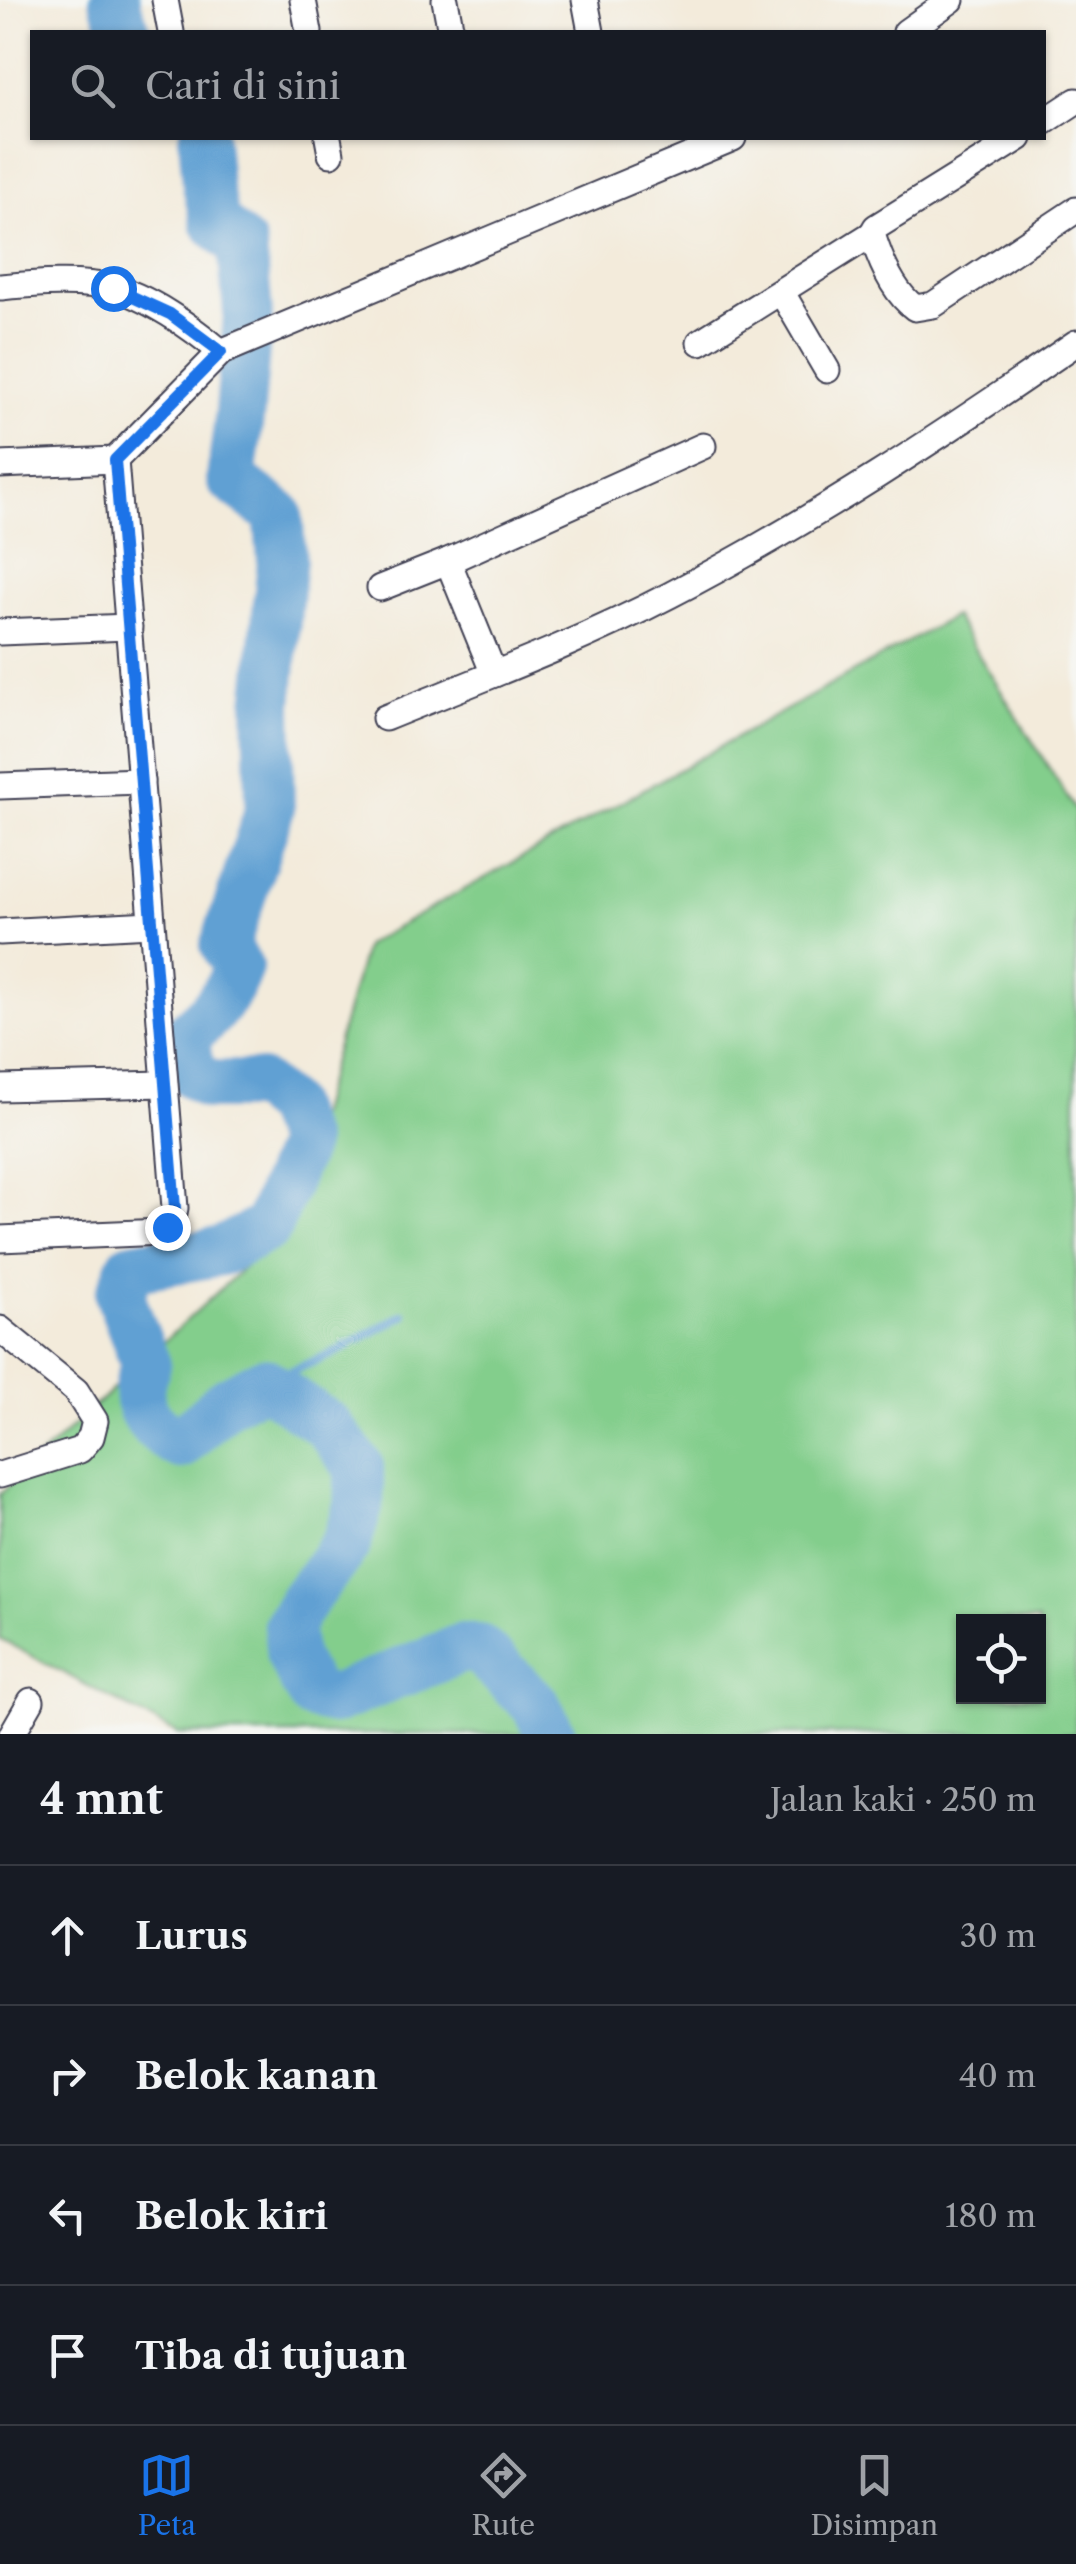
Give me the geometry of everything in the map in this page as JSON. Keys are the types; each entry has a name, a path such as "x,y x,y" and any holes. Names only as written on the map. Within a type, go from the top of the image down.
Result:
{"street":[{"path":"165,0 171,30"},
{"path":"303,0 309,30"},
{"path":"445,0 451,30"},
{"path":"584,0 591,30"},
{"path":"909,30 951,0"},
{"path":"1046,121 1076,101"},
{"path":"0,465 115,460 228,349 728,140"},
{"path":"700,342 1016,140"},
{"path":"872,234 898,290 915,308 924,308 1076,210"},
{"path":"0,288 34,284 113,288 170,314 228,349"},
{"path":"782,293 827,370"},
{"path":"385,718 668,596 763,545 910,458 1076,343"},
{"path":"380,588 702,446"},
{"path":"0,1238 162,1232 175,1208 115,460"},
{"path":"448,561 494,674"},
{"path":"0,632 129,627"},
{"path":"0,786 140,781"},
{"path":"0,932 151,924"},
{"path":"0,1088 164,1084"},
{"path":"0,1329 76,1391 95,1421 91,1437 80,1450 0,1476"},
{"path":"12,1734 31,1701"}],"green space":[{"path":"954,616 1076,811 1076,1734 178,1734 0,1639 0,1494 286,1228 365,945"}],"waterway":[{"path":"114,0 125,30"},
{"path":"203,140 215,222 242,246 248,314 231,479 278,514 282,560 268,704 270,808 225,945 238,967 216,1006 184,1037 190,1072 210,1085 260,1085 286,1106 301,1144 267,1227 222,1251 131,1267 120,1296 146,1365 140,1402 150,1421 180,1444 224,1403 264,1382 327,1425 359,1467 359,1503 346,1544 288,1626 291,1656 312,1695 333,1700 462,1648 479,1649 535,1704 551,1734"},
{"path":"264,1382 330,1355 404,1315"}],"route":[{"path":"113,288 170,314 221,352 115,460 175,1208 167,1227"}]}
